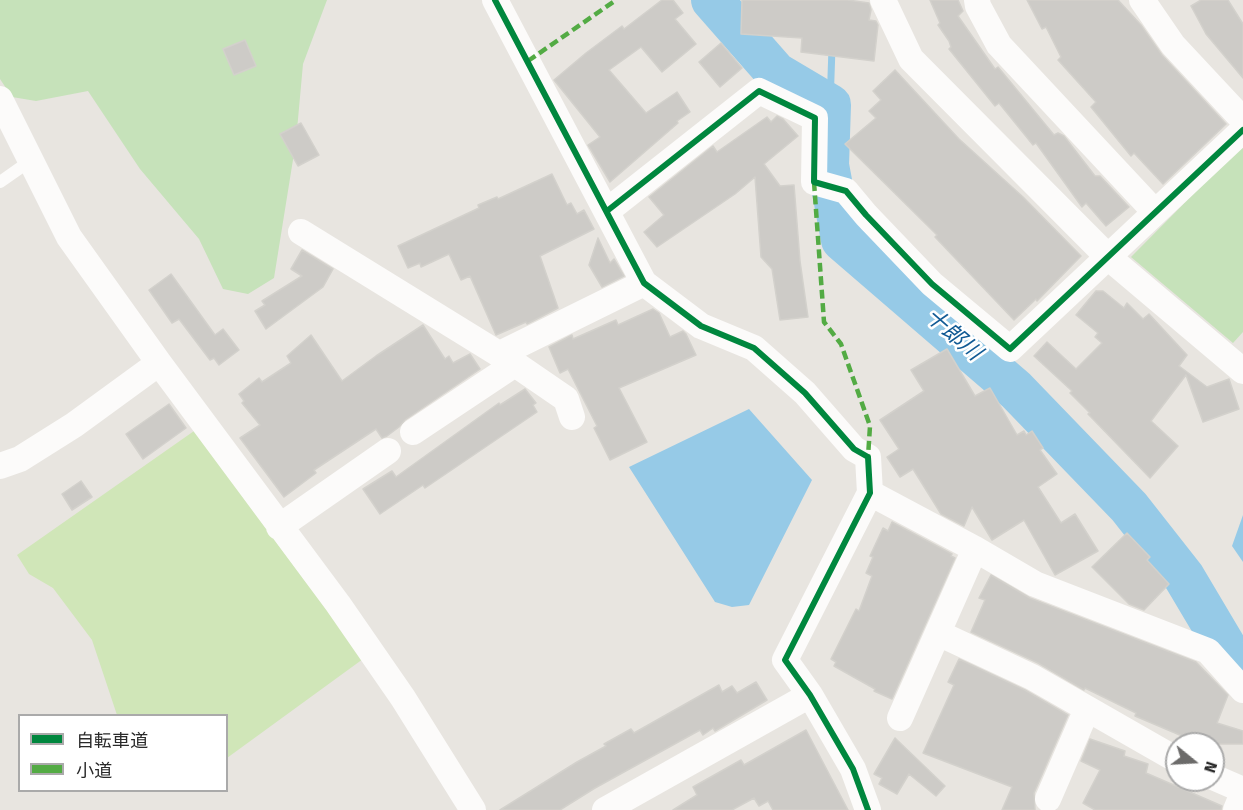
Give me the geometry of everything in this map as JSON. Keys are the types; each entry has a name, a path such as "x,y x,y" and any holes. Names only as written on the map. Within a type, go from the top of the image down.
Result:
{"street":[{"path":"495,0 644,283 701,326 754,348 805,393 854,449 868,457 870,493 785,660 810,695 853,769 868,810"},
{"path":"883,0 911,59 1108,257 1243,371"},
{"path":"976,0 999,45 1155,212"},
{"path":"1142,0 1173,45 1243,120"},
{"path":"607,211 759,91 815,118 814,183 846,191 932,284 1010,349 1243,130"},
{"path":"0,99 69,237 279,527 338,604 397,688 473,810"},
{"path":"301,232 508,359 566,399 572,417"},
{"path":"413,432 508,359 644,283"},
{"path":"0,466 20,459 74,425 159,363"},
{"path":"279,527 388,451"},
{"path":"870,493 1035,584 1208,651 1243,690"},
{"path":"900,718 975,549"},
{"path":"938,633 1032,677 1165,753"},
{"path":"605,810 810,695"},
{"path":"1048,799 1087,709"},
{"path":"1225,783 1243,791 1236,810"}],"lane":[{"path":"0,182 30,161"}],"green space":[{"path":"0,0 327,0 303,64 296,141 274,278 248,294 223,289 199,239 140,169 88,91 36,101 12,97 0,79"},
{"path":"1243,144 1243,332 1233,343 1131,257"},
{"path":"194,431 363,659 228,757 228,714 117,714 92,640 53,588 29,574 17,555"}],"water":[{"path":"749,409 812,480 749,605 732,607 715,602 629,467"},
{"path":"1243,515 1243,562 1232,546"}],"building":[{"path":"662,0 673,0 683,13 675,19 696,44 662,72 641,47 609,70 646,113 677,92 690,112 610,182 588,145 600,137 554,80 622,26 624,29"},
{"path":"742,0 848,0 869,3 871,10 869,20 876,21 878,25 874,61 801,52 802,38 741,34"},
{"path":"930,0 958,0 963,11 958,16 995,69 998,67 1054,135 1058,133 1064,136 1095,176 1100,176 1129,207 1106,226 1086,203 1082,207 1036,143 1033,145 999,103 995,106 949,49 951,47 949,41 938,25 940,23"},
{"path":"1027,0 1118,0 1141,25 1162,55 1226,124 1163,184 1134,153 1131,156 1091,107 1096,102 1058,60 1061,57 1046,27 1042,29"},
{"path":"1201,0 1228,0 1243,24 1243,78 1206,34 1191,6"},
{"path":"245,40 256,66 234,75 223,49"},
{"path":"721,43 742,68 720,87 699,62"},
{"path":"895,70 959,139 1023,197 1081,256 1037,301 1036,299 1014,320 935,237 937,235 845,144 876,118 869,111 881,100 873,91"},
{"path":"777,116 783,119 798,136 764,164 780,186 794,185 800,261 808,317 780,320 772,269 761,257 755,177 735,194 657,247 644,232 664,215 649,197 713,146 717,152 767,117 771,122"},
{"path":"301,123 319,155 298,166 280,134"},
{"path":"552,174 567,205 571,203 577,214 584,210 594,229 540,256 558,308 527,324 526,322 496,335 470,276 461,280 449,254 421,267 420,263 408,268 398,246 479,208 478,205 497,197 498,199"},
{"path":"598,238 610,263 614,259 624,276 602,287 589,265"},
{"path":"302,250 333,269 323,287 266,329 255,311 265,305 262,301 302,276 291,269"},
{"path":"171,274 215,335 223,329 239,350 219,365 214,358 210,360 179,319 172,323 149,290"},
{"path":"1096,291 1103,291 1124,308 1127,303 1143,319 1149,314 1187,355 1179,366 1207,387 1229,379 1239,409 1203,422 1186,375 1151,421 1178,446 1150,478 1088,414 1090,413 1070,393 1072,391 1034,356 1047,342 1076,369 1102,343 1095,337 1098,333 1076,315"},
{"path":"653,309 659,313 670,337 683,331 686,334 696,355 619,388 647,442 610,460 594,428 597,426 568,369 560,373 549,347 572,335 573,339 616,320 618,325"},
{"path":"423,325 445,359 449,356 453,363 470,354 480,369 405,420 387,436 382,438 376,429 314,470 316,473 284,497 240,438 260,425 242,403 244,401 239,394 259,378 262,382 291,363 287,356 311,335 342,381"},
{"path":"947,349 975,396 990,388 1017,435 1024,431 1026,435 1032,431 1043,448 1040,450 1057,474 1038,487 1061,523 1075,514 1098,551 1055,575 1024,520 992,540 972,507 964,526 941,514 913,469 900,477 887,457 899,449 880,420 924,391 911,370"},
{"path":"525,389 536,403 533,405 537,412 425,488 423,485 380,514 363,489 392,471 396,477 499,403 500,405"},
{"path":"169,404 186,428 143,459 126,434"},
{"path":"81,481 92,497 72,510 62,494"},
{"path":"892,522 952,554 951,556 955,558 892,699 874,691 875,689 834,666 836,662 831,659 856,609 859,611 872,576 866,573 873,557 870,556 883,528 888,531"},
{"path":"1127,533 1150,557 1147,560 1169,584 1144,610 1129,604 1092,567"},
{"path":"991,575 1030,598 1196,662 1228,695 1217,723 1243,731 1243,744 1225,744 1225,732 1173,732 1135,716 1136,713 1085,688 1084,690 1038,663 971,632 985,600 979,598"},
{"path":"959,659 1025,690 1068,715 1034,793 1035,810 1002,810 1012,787 923,753 954,685 948,682"},
{"path":"756,682 767,700 715,731 713,728 703,735 700,730 560,810 500,810 606,746 604,744 631,729 634,733 719,685 722,692 732,686 737,693"},
{"path":"806,730 848,810 773,810 768,801 759,806 754,798 732,810 673,810 697,795 693,787 741,760 744,765"},
{"path":"895,738 945,786 936,796 909,774 897,794 879,784 882,778 874,774"},
{"path":"1090,739 1125,751 1124,756 1148,764 1146,773 1165,781 1165,792 1190,792 1222,806 1221,810 1095,810 1083,803 1100,770 1081,761"}],"waterway":[{"name":"十郎川","path":"712,0 776,73 830,105 828,165 842,240 1016,390 1129,507 1184,577 1228,651 1243,666"},
{"path":"830,105 832,48"}],"marked path":[{"path":"528,61 616,0"},
{"path":"814,182 824,322 841,344 870,426 868,457"}],"cycle path":[{"path":"495,0 644,283 701,326 754,348 805,393 854,449 868,457 870,493 785,660 810,695 853,769 868,810"},
{"path":"607,211 759,91 815,118 814,182 846,191 932,284 1010,349 1243,130"}]}
